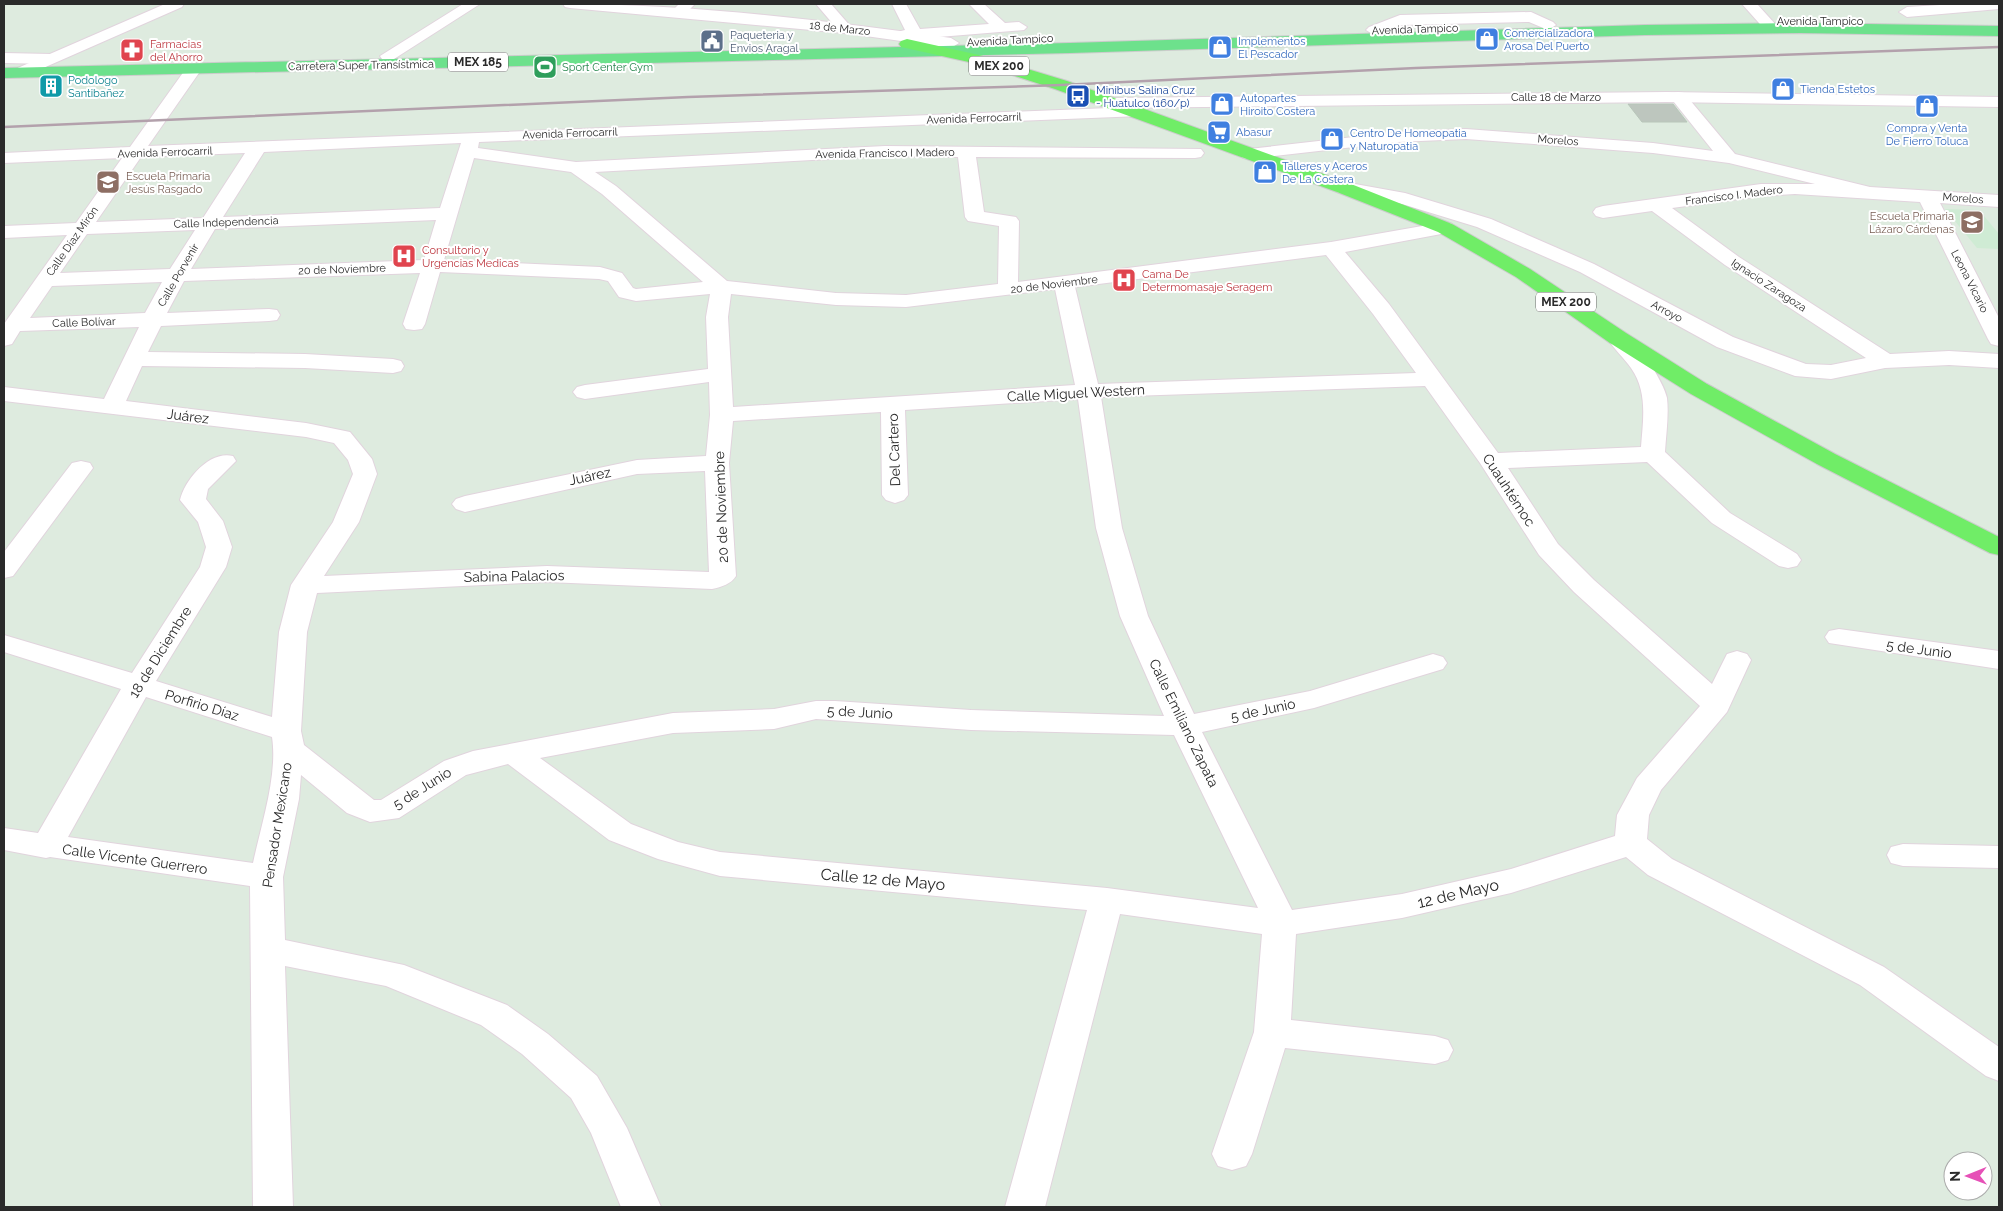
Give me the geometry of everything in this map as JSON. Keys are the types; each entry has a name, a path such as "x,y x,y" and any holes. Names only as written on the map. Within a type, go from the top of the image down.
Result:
{"highway":[{"name":"MEX 200","path":"908,38 936,50 982,60 1061,85"},
{"name":"MEX 200","path":"951,43 988,50 1019,62 1126,118 1249,154 1344,188 1445,228 1523,273 1618,338 1700,389 1817,454 1999,548"}],"main road":[{"name":"Avenida Tampico","path":"951,43 1051,37 1548,25 1930,26 1999,24"},
{"name":"Avenida Tampico","path":"988,50 1769,25"},
{"name":"Avenida Tampico","path":"1930,26 1999,31"},
{"name":"Carretera Super Transístmica","path":"12,73 193,70 908,38 951,43"},
{"name":"Carretera Super Transístmica","path":"4,64 45,61 388,56 469,58 988,50"}],"street":[{"path":"12,73 45,61 177,4"},
{"path":"388,56 473,4"},
{"name":"18 de Marzo","path":"570,4 683,8 908,38 1020,27"},
{"path":"823,4 844,28"},
{"path":"900,4 908,38"},
{"path":"976,4 1002,29"},
{"path":"1516,4 1531,17 1548,25"},
{"path":"1749,4 1769,25"},
{"path":"1890,4 1908,12 1930,26"},
{"path":"1908,12 1999,6"},
{"path":"1374,30 1396,15 1531,17"},
{"path":"4,58 45,61"},
{"name":"Calle Díaz Mirón","path":"9,332 80,228 193,70"},
{"path":"1678,97 1729,158"},
{"name":"Calle 18 de Marzo","path":"1126,118 1678,97 1842,98 1999,102"},
{"path":"1126,118 1146,153"},
{"name":"Avenida Ferrocarril","path":"4,158 257,148 470,145 1126,118"},
{"name":"Morelos","path":"1249,154 1398,137 1466,134 1644,147 1729,158 1797,173 1863,191"},
{"path":"414,324 470,145"},
{"name":"Avenida Francisco I Madero","path":"470,145 576,167 885,151 1195,153"},
{"name":"Calle Porvenir","path":"112,408 153,319 177,274 257,148"},
{"path":"966,152 975,217 1009,221 1008,290"},
{"path":"576,167 609,190 720,287"},
{"name":"Arroyo","path":"1344,188 1405,199 1484,223 1587,268 1725,342 1803,371 1831,372 1885,362 1949,358 1999,362"},
{"name":"Francisco I. Madero","path":"1603,212 1761,190 1795,188 1927,196"},
{"name":"Morelos","path":"1927,196 1999,201"},
{"name":"Leona Vicario","path":"1927,196 1999,339"},
{"name":"Ignacio Zaragoza","path":"1656,205 1732,261 1885,362"},
{"name":"Calle Independencia","path":"4,232 209,222 447,214"},
{"name":"20 de Noviembre","path":"44,280 431,266 600,273 615,277 626,293 636,295 720,287 836,299 906,301 1008,290 1331,248 1445,228"},
{"name":"Cuauhtémoc","path":"1331,248 1381,309 1491,461 1548,549 1584,586 1717,705"},
{"name":"Calle Emiliano Zapata","path":"1064,283 1088,391 1110,528 1134,616 1184,726 1272,901 1280,924 1272,1032 1232,1154"},
{"name":"20 de Noviembre","path":"720,287 717,317 722,415 717,462 723,576"},
{"name":"Calle Bolívar","path":"9,332 153,319 269,315"},
{"path":"1618,338 1642,368 1655,398 1653,454"},
{"path":"136,359 295,361 393,366"},
{"path":"585,392 721,374"},
{"name":"Calle Miguel Western","path":"722,415 1088,391 1431,379"},
{"name":"Juárez","path":"4,394 306,430 342,437"},
{"name":"Juárez","path":"4,403 34,398"},
{"name":"Del Cartero","path":"893,404 895,495"},
{"name":"Pensador Mexicano","path":"273,1207 266,877 283,799 293,632 305,585 346,522 365,474 360,459 342,437"},
{"path":"1491,461 1653,454 1721,518 1788,560"},
{"name":"18 de Diciembre","path":"46,847 138,686 213,567 218,547 210,521 193,500 196,487 224,461"},
{"name":"Juárez","path":"465,504 637,467 717,462"},
{"path":"7,566 81,468"},
{"name":"Sabina Palacios","path":"305,585 547,574 712,581 723,576"},
{"name":"5 de Junio","path":"1839,637 1999,660"},
{"name":"Porfirio Díaz","path":"4,643 138,686 287,740"},
{"path":"1737,660 1717,705 1648,785 1633,815 1631,843 1660,867 1872,976 1999,1066"},
{"name":"5 de Junio","path":"287,740 358,805 370,810 388,810 455,768 484,758 515,754 673,723 774,719 816,710 835,710 971,720 1184,726 1314,699 1432,663"},
{"name":"Calle 12 de Mayo","path":"515,754 620,832 670,851 720,864 1107,900 1280,924"},
{"name":"Calle Vicente Guerrero","path":"4,839 46,847 266,877"},
{"name":"12 de Mayo","path":"1280,924 1402,906 1502,883 1577,862 1631,843"},
{"path":"1903,855 1999,857"},
{"path":"1024,1207 1107,900"},
{"path":"267,949 392,974 494,1015 535,1044 584,1087 608,1128 641,1207"},
{"path":"1272,1032 1435,1050"}],"shaded area":[{"name":"Escuela Primaria Lázaro Cárdenas","path":"1945,209 1979,210 1999,234 1999,249 1977,248"}],"building":[{"path":"1628,104 1673,104 1687,122 1642,122"}],"railway":[{"path":"4,127 688,97 1061,85 1416,68 1999,47"}],"place":[{"name":"Comercializadora Arosa Del Puerto","path":"1487,39"},
{"name":"Paqueteria y Envios Aragal","path":"712,41"},
{"name":"Implementos El Pescador","path":"1220,47"},
{"name":"Farmacias del Ahorro","path":"132,50"},
{"name":"Sport Center Gym","path":"545,67"},
{"name":"Podologo Santibañez","path":"51,86"},
{"name":"Tienda Estetos","path":"1783,89"},
{"name":"Minibus Salina Cruz - Huatulco (160/p)","path":"1078,96"},
{"name":"Autopartes Hiroito Costera","path":"1222,104"},
{"name":"Compra y Venta De Fierro Toluca","path":"1927,106"},
{"name":"Abasur","path":"1219,132"},
{"name":"Centro De Homeopatia y Naturopatia","path":"1332,139"},
{"name":"Talleres y Aceros De La Costera","path":"1265,172"},
{"name":"Escuela Primaria Jesús Rasgado","path":"108,182"},
{"name":"Escuela Primaria Lázaro Cárdenas","path":"1972,222"},
{"name":"Consultorio y Urgencias Medicas","path":"404,256"},
{"name":"Cama De Determomasaje Seragem","path":"1124,280"}]}
